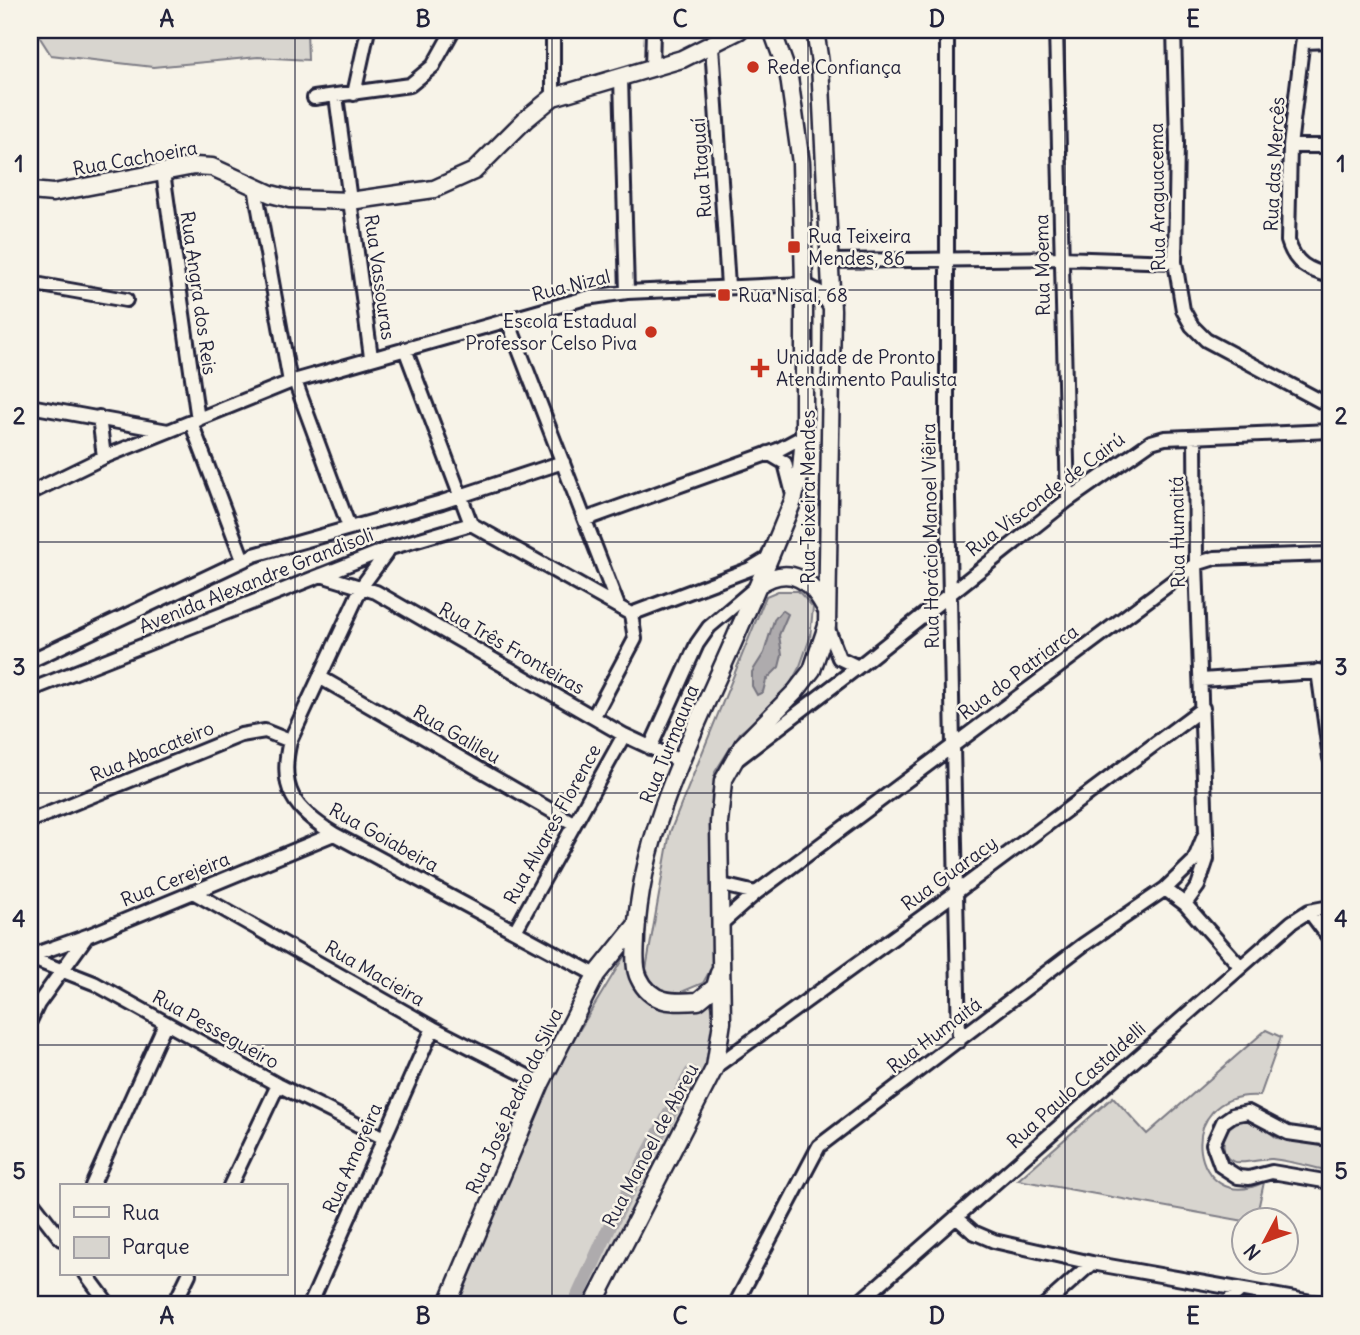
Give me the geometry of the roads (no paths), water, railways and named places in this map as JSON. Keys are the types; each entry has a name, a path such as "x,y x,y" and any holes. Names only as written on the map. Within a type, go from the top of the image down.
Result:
{"main road":[{"name":"Rua Cachoeira","path":"30,191 53,193 194,166 212,167 289,199 350,201 434,189 457,182 474,172 525,120 553,97 652,69 712,47 740,30"},
{"name":"Rua Teixeira Mendes","path":"772,30 789,77 797,126 804,285 804,436"},
{"name":"Rua Teixeira Mendes","path":"731,764 743,745 796,691 812,670 828,619 831,261 820,63 815,30"},
{"path":"820,63 827,30"},
{"name":"Rua Turmauna","path":"723,957 715,987 709,995 698,1001 661,1000 647,991 638,977 635,959 637,924 655,833 757,576 769,557 793,501 801,470 804,436"},
{"path":"757,576 797,577 817,591 828,619"},
{"path":"723,957 720,800 723,781 731,764"},
{"name":"Rua José Pedro da Silva","path":"447,1305 541,1083 596,975 637,924"},
{"name":"Rua Manoel de Abreu","path":"593,1305 715,1067 722,1022 723,957"}],"street":[{"path":"354,94 368,30"},
{"path":"314,98 399,88 423,77 453,30"},
{"path":"553,30 553,97"},
{"path":"652,69 653,30"},
{"name":"Rua Horácio Manoel Viêira","path":"947,30 950,593 959,1041"},
{"name":"Rua Moema","path":"1056,30 1068,500"},
{"name":"Rua Araguacema","path":"1174,30 1177,143 1174,262 1183,310 1192,326 1206,340 1330,406"},
{"path":"1304,36 1330,41"},
{"name":"Rua das Mercês","path":"1304,36 1290,146 1289,241 1293,256 1301,265 1330,276"},
{"name":"Rua Itaguaí","path":"712,47 729,286"},
{"path":"621,78 627,292"},
{"name":"Rua Vassouras","path":"336,96 371,357"},
{"path":"1290,146 1330,146"},
{"name":"Rua Angra dos Reis","path":"163,172 194,421 243,560"},
{"path":"255,187 292,382 349,527"},
{"path":"831,261 1061,258 1174,262"},
{"path":"30,283 127,300"},
{"path":"804,285 821,293 832,310"},
{"name":"Rua Nizal","path":"30,493 104,457 292,382 371,357 586,298 627,292 804,285"},
{"path":"508,321 618,606"},
{"path":"405,349 471,524 631,614 757,576"},
{"path":"30,407 168,431"},
{"path":"99,417 104,457"},
{"name":"Rua Visconde de Cairú","path":"731,764 1068,500 1150,442 1165,438 1330,431"},
{"path":"586,519 768,453 804,436"},
{"name":"Rua Humaitá","path":"1185,904 1205,872 1206,792 1196,565 1195,437"},
{"path":"768,453 785,463 793,501"},
{"name":"Avenida Alexandre Grandisoli","path":"30,661 133,615 243,560 563,462"},
{"name":"Avenida Alexandre Grandisoli","path":"30,690 390,548 471,524"},
{"name":"Rua Goiabeira","path":"390,548 362,586 290,741 284,765 286,783 309,818 334,834 596,975"},
{"name":"Rua do Patriarca","path":"723,922 756,893 1196,565 1215,558 1330,554"},
{"name":"Rua Três Fronteiras","path":"321,575 362,586 624,735 682,762"},
{"name":"Rua Turmauna","path":"650,748 697,644 709,626 757,576"},
{"path":"594,716 635,639 631,614"},
{"path":"828,619 839,658 858,667"},
{"path":"1202,680 1324,671 1330,758"},
{"name":"Rua Galileu","path":"321,678 573,822"},
{"name":"Rua Guaracy","path":"715,1067 958,891 1203,708"},
{"name":"Rua Abacateiro","path":"30,821 241,735 265,731 290,741"},
{"name":"Rua Alvares Florence","path":"515,931 573,822 624,735"},
{"name":"Rua Cerejeira","path":"30,957 334,834"},
{"name":"Rua Humaitá","path":"735,1305 820,1146 1083,945 1166,889 1194,861 1204,836"},
{"path":"722,885 756,893"},
{"path":"1166,889 1185,904 1240,966"},
{"name":"Rua Macieira","path":"193,892 433,1028 541,1083"},
{"name":"Rua Paulo Castaldelli","path":"856,1305 1240,966 1309,911 1330,907"},
{"path":"1309,911 1330,939"},
{"path":"30,1021 87,936"},
{"name":"Rua Pessegueiro","path":"30,957 94,983 165,1024 382,1137"},
{"path":"93,1184 165,1024"},
{"name":"Rua Amoreira","path":"310,1305 382,1137 433,1028"},
{"path":"231,1184 278,1084"},
{"path":"1330,1139 1288,1133 1248,1112 1233,1115 1223,1122 1213,1144 1221,1167 1238,1177 1249,1178 1272,1172 1330,1182"},
{"path":"30,1199 60,1238"},
{"path":"956,1217 973,1232 994,1241 1092,1263 1329,1305"},
{"path":"1045,1305 1092,1263"},
{"path":"87,1276 108,1305"},
{"path":"174,1305 188,1276"},
{"path":"1224,1305 1240,1290"}],"waterway":[{"path":"578,1296 610,1226 691,1073"}],"place":[{"name":"Rede Confiança","path":"753,67"},
{"name":"Rua Teixeira Mendes, 86","path":"794,247"},
{"name":"Rua Nisal, 68","path":"724,295"},
{"name":"Escola Estadual Professor Celso Piva","path":"651,332"},
{"name":"Unidade de Pronto Atendimento Paulista","path":"760,368"}]}
